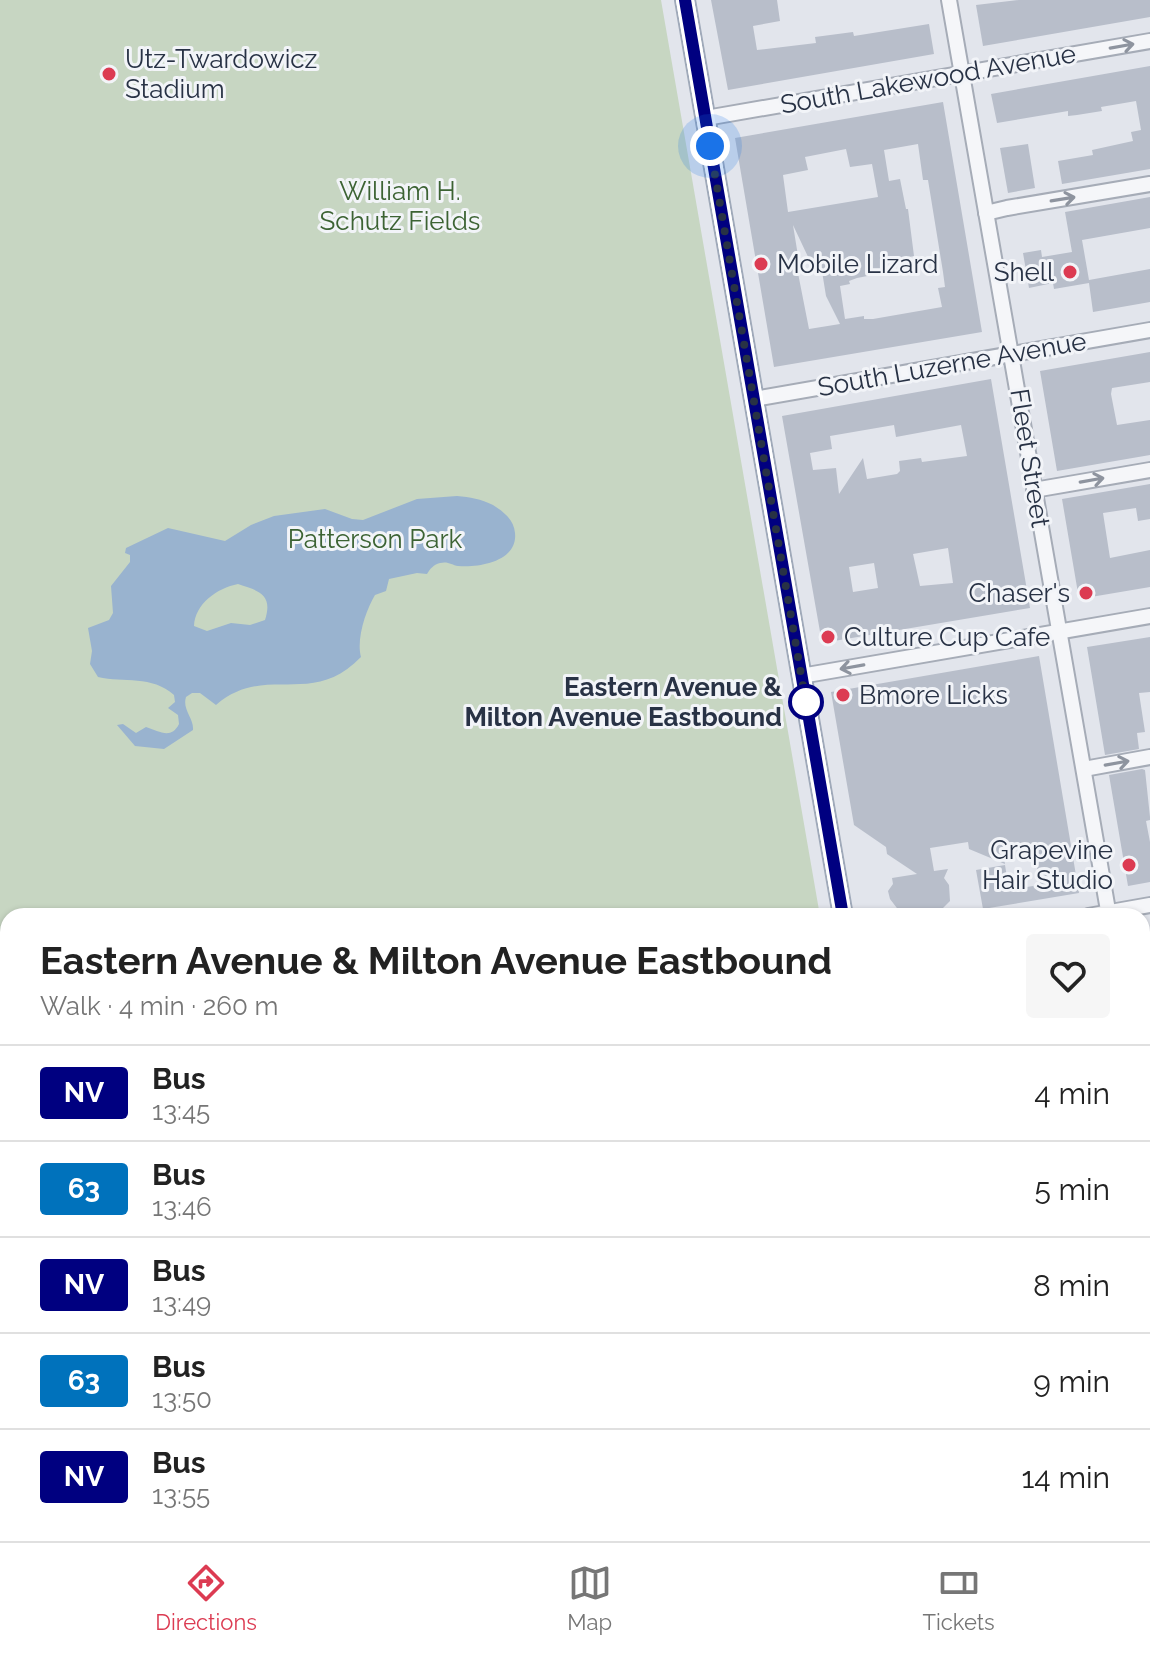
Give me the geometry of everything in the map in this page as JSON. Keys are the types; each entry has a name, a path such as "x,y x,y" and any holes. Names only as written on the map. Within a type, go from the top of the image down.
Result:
{"main road":[{"path":"685,0 842,908"}],"street":[{"name":"Fleet Street","path":"949,0 1108,908"},
{"name":"South Lakewood Avenue","path":"706,118 1150,41"},
{"path":"986,213 1150,184"},
{"name":"South Luzerne Avenue","path":"754,399 1150,330"},
{"path":"1034,490 1150,470"},
{"path":"801,676 1150,616"},
{"path":"1084,769 1150,757"}],"green space":[{"name":"Patterson Park","path":"0,0 661,0 819,908 0,908"}],"water":[{"path":"457,496 489,503 510,520 515,533 514,543 504,556 486,564 458,566 443,563 434,566 427,574 389,579 386,591 375,595 365,616 360,642 361,657 342,672 306,684 253,687 235,693 216,705 200,693 192,693 185,702 193,730 164,749 135,746 117,725 123,724 136,733 146,727 168,733 179,724 178,715 168,708 175,702 174,695 147,682 98,677 90,664 92,651 88,628 109,620 113,613 111,586 130,562 126,548 168,528 225,541 251,525 274,516 325,509 363,520 417,499","holes":["238,584 263,595 267,605 265,620 250,625 231,623 207,631 194,626 198,611 208,598"]}],"building":[{"path":"711,0 777,0 780,21 753,26 757,50 816,43 815,37 853,32 854,36 929,24 934,54 728,90"},
{"path":"1019,0 1150,0 1150,17 983,46 976,5"},
{"path":"1150,66 1150,169 1062,184 1058,161 1093,155 1092,150 1133,141 1131,132 1141,130 1136,101 1077,115 1068,116 1068,111 997,123 991,94"},
{"path":"943,102 982,332 774,367 735,138","holes":["918,144 923,180 928,180 943,272 945,287 938,288 942,307 873,319 864,319 864,316 845,319 840,286 850,284 849,281 857,278 883,273 881,263 914,256 908,209 900,179 889,181 884,150","846,149 850,167 872,164 878,197 788,212 783,175 808,170 805,157","793,225 810,261 820,259 826,296 840,324 809,329 796,263 799,262"]},
{"path":"1028,144 1035,188 1008,193 1000,148"},
{"path":"1150,197 1150,228 1082,240 1089,280 1150,269 1150,302 1093,312 1089,283 1054,289 1053,283 1029,288 1023,253 1041,250 1042,257 1072,252 1065,212"},
{"path":"1150,352 1150,382 1112,388 1111,394 1117,425 1150,420 1150,455 1057,471 1040,371"},
{"path":"991,379 1030,608 822,643 782,416","holes":["894,425 896,437 961,425 967,456 922,462 921,458 899,461 900,471 897,474 867,479 863,458 839,494 836,468 813,470 810,453 832,449 830,436","948,548 953,583 920,586 913,554","874,563 878,588 853,592 849,567"]},
{"path":"1150,484 1150,519 1138,521 1136,508 1103,513 1110,558 1150,550 1150,587 1079,599 1062,499"},
{"path":"1150,637 1150,692 1139,693 1145,732 1137,733 1139,749 1105,755 1087,647"},
{"path":"1039,656 1079,893 983,908 976,870 1005,865 1009,890 1033,886 1041,889 1034,852 1030,852 1029,844 1002,849 1005,864 969,849 968,842 930,848 934,871 948,869 944,878 949,885 950,901 943,908 897,908 888,891 893,884 892,878 917,874 887,854 886,847 854,825 831,692"},
{"path":"1145,770 1150,817 1146,821 1150,842 1150,882 1128,886 1109,775"}],"bus line":[{"name":"NV","path":"685,0 842,908"}],"place":[{"name":"Utz-Twardowicz Stadium","path":"109,74"},
{"name":"Mobile Lizard","path":"761,264"},
{"name":"Shell","path":"1070,272"},
{"name":"Chaser's","path":"1086,593"},
{"name":"Culture Cup Cafe","path":"828,637"},
{"name":"Bmore Licks","path":"843,695"},
{"name":"Eastern Avenue & Milton Avenue Eastbound","path":"806,702"},
{"name":"Grapevine Hair Studio","path":"1129,865"}],"route":[{"path":"710,146 808,715 806,702"}],"park label":[{"name":"William H. Schutz Fields","path":"400,206"}]}
